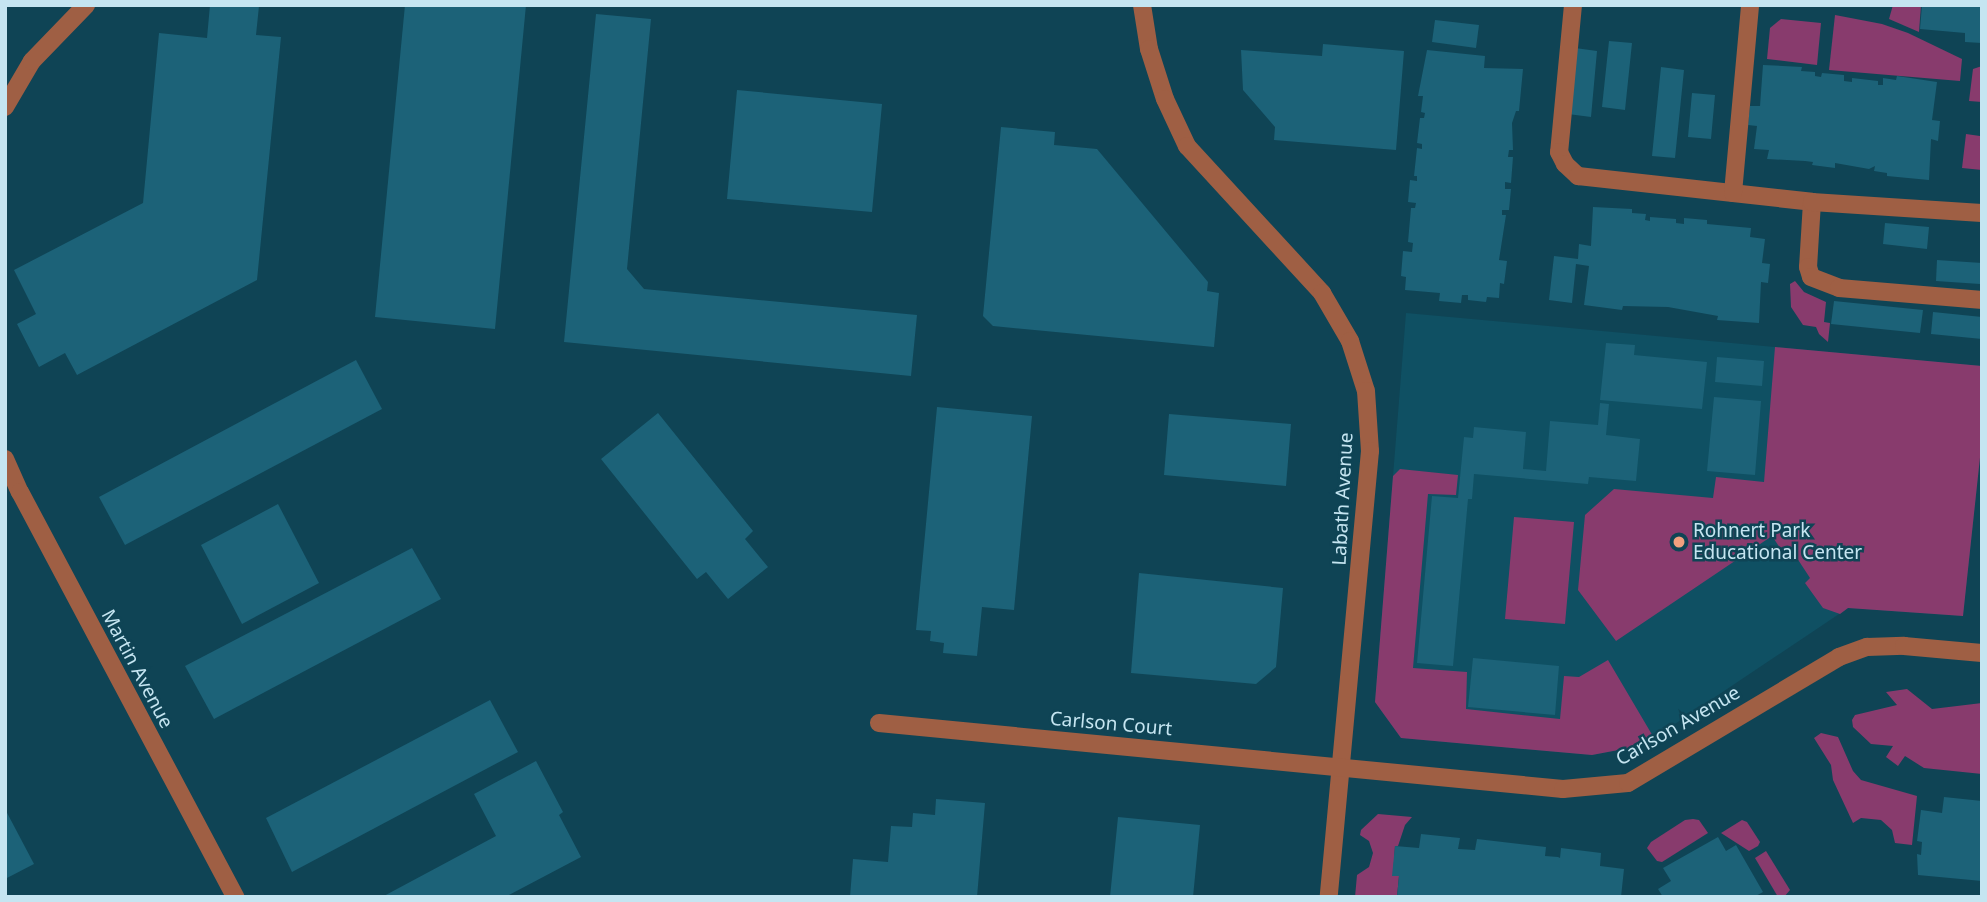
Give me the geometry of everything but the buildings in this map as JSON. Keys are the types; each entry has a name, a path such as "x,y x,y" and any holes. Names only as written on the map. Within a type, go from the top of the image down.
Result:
{"street":[{"path":"5,107 32,61 86,5"},
{"name":"Labath Avenue","path":"1142,5 1149,49 1187,146 1322,293 1350,341 1366,391 1370,451 1329,897"},
{"path":"1573,5 1559,152 1565,164 1578,176 1812,202 1982,213"},
{"path":"1733,193 1750,5"},
{"path":"1812,202 1808,267 1811,277 1839,288 1982,300"},
{"name":"Martin Avenue","path":"5,459 235,897"},
{"name":"Carlson Avenue","path":"1340,766 1563,789 1628,783 1839,657 1867,647 1904,646 1982,653"},
{"name":"Carlson Court","path":"879,723 1340,766"}],"shaded area":[{"path":"1893,5 1921,5 1919,32 1889,19"},
{"path":"1835,15 1882,24 1908,33 1962,59 1960,81 1829,70"},
{"path":"1781,19 1821,23 1817,65 1767,59 1770,28"},
{"path":"1982,66 1982,102 1969,101 1973,69"},
{"path":"1982,124 1982,170 1962,168 1966,134 1980,136"},
{"path":"1795,281 1804,292 1826,302 1824,322 1830,323 1828,342 1816,327 1803,325 1791,307 1790,284"},
{"name":"Rohnert Park Educational Center","path":"1406,313 1982,366 1982,439 1963,616 1848,608 1654,738 1629,748 1592,755 1401,738 1375,702"},
{"path":"1775,347 1982,366 1982,439 1963,616 1848,608 1840,614 1823,608 1805,583 1810,578 1793,552 1786,557 1772,536 1616,641 1578,590 1585,515 1614,489 1713,498 1716,477 1764,482"},
{"path":"1400,469 1458,475 1456,495 1428,494 1413,668 1467,672 1466,709 1560,719 1564,676 1579,677 1608,660 1654,738 1629,748 1592,755 1401,738 1375,702 1393,476"},
{"path":"1514,517 1574,522 1565,624 1505,619"},
{"path":"1907,689 1932,709 1982,703 1982,774 1924,768 1905,756 1898,766 1886,757 1893,746 1871,744 1853,727 1852,720 1855,715 1897,705 1886,692"},
{"path":"1821,733 1838,737 1853,771 1861,780 1917,796 1912,845 1895,843 1892,830 1881,820 1861,818 1853,823 1833,780 1831,765 1814,738"},
{"path":"1378,814 1412,817 1405,825 1398,846 1395,846 1393,876 1399,876 1397,897 1355,897 1357,875 1369,867 1373,853 1369,841 1360,835 1361,830"},
{"path":"1685,820 1699,820 1708,833 1662,862 1657,861 1647,848 1651,842"},
{"path":"1742,820 1747,822 1760,842 1749,851 1721,833"},
{"path":"1766,851 1790,890 1784,897 1778,897 1755,858"}],"place":[{"name":"Rohnert Park Educational Center","path":"1679,542"}]}
